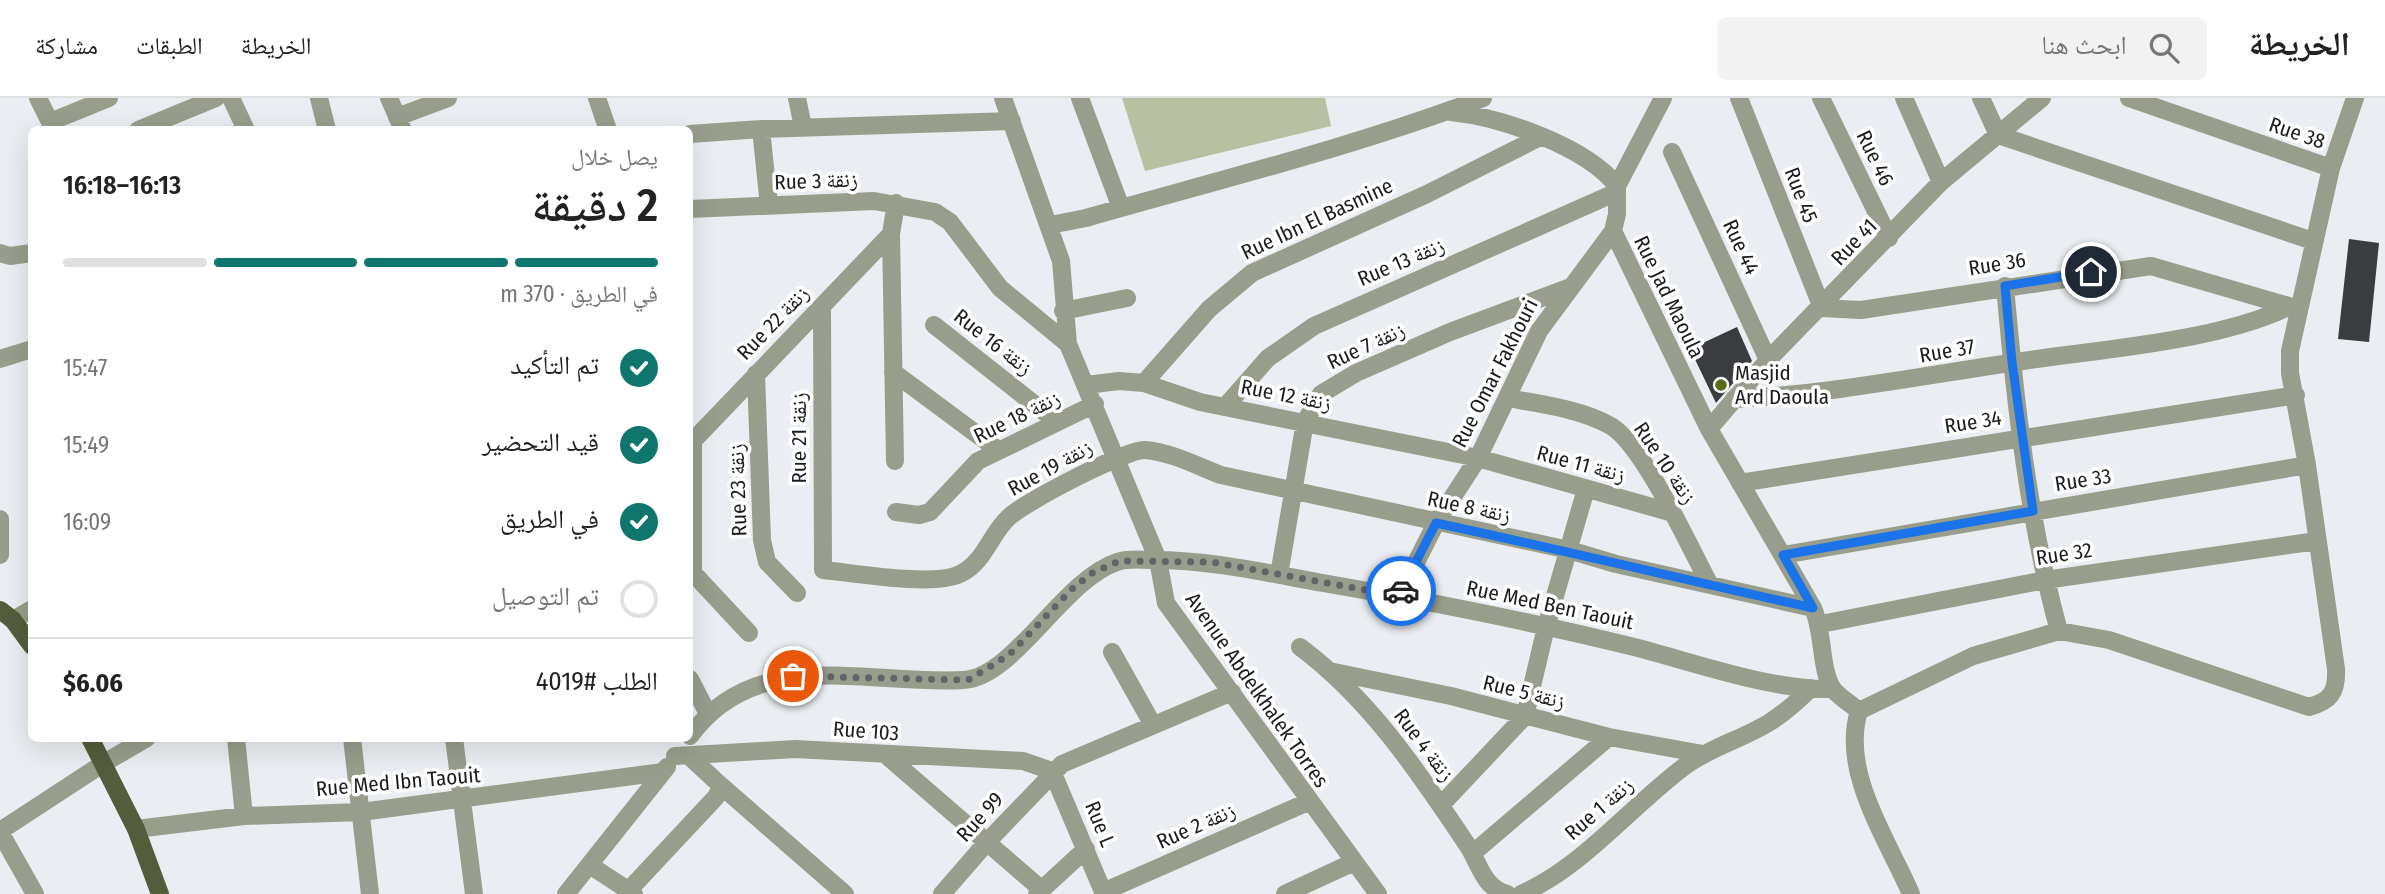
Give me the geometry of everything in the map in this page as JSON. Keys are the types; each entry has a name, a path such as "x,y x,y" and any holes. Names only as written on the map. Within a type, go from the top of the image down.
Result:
{"main road":[{"path":"6,615 28,641"},
{"path":"92,742 136,829 160,894"}],"street":[{"path":"38,98 52,126 109,98"},
{"path":"148,126 216,98"},
{"path":"231,98 244,126"},
{"path":"319,98 326,126"},
{"path":"389,98 400,123 448,98"},
{"path":"597,98 607,126"},
{"path":"797,98 803,127"},
{"name":"Avenue Abdelkhalek Torres","path":"1003,98 1050,225 1060,261 1068,344 1118,458 1158,560 1166,603 1308,802 1378,894"},
{"path":"1080,98 1121,208"},
{"path":"1050,225 1338,148 1483,98"},
{"path":"1613,231 1618,214 1617,189 1663,98"},
{"name":"Rue 45","path":"1739,98 1822,308"},
{"name":"Rue 46","path":"1821,98 1889,238"},
{"path":"1904,98 1941,182"},
{"path":"1981,98 1998,135 2313,241"},
{"name":"Rue 41","path":"1709,429 1768,360 1822,308 1941,182 2042,98"},
{"name":"Rue 38","path":"2129,98 2331,168"},
{"path":"1910,893 1863,788 1856,754 1855,722 1858,711 1973,656 2059,631 2109,640 2309,707 2322,704 2337,687 2331,626 2307,465 2290,373 2290,351 2293,308 2331,168 2355,98"},
{"path":"1448,111 1483,115 1539,137 1606,173 1617,189"},
{"path":"693,134 803,127 1012,121"},
{"path":"761,129 769,206"},
{"name":"Rue Ibn El Basmine","path":"1144,383 1209,309 1252,273 1427,194 1539,137"},
{"name":"Rue 44","path":"1672,152 1768,360"},
{"name":"Rue 13 زنقة","path":"1225,407 1268,358 1314,326 1617,189"},
{"path":"895,461 891,234 897,202"},
{"name":"Rue 3 زنقة","path":"693,209 897,202 942,215 991,279 1068,344"},
{"name":"Rue Omar Fakhouri","path":"1399,596 1436,523 1478,458 1539,331 1568,288 1613,231"},
{"name":"Rue Jad Maoula","path":"1613,231 1709,429 1817,616 1833,689"},
{"name":"Rue 22 زنقة","path":"693,441 891,234"},
{"path":"0,253 10,256 28,254"},
{"name":"Rue 36","path":"1822,308 1861,310 2005,286 2151,266 2293,308"},
{"path":"2005,286 2012,362 2033,511 2045,580 2059,631"},
{"name":"Rue 7 زنقة","path":"1279,575 1305,422 1321,394 1346,379 1450,332 1568,288"},
{"path":"1063,310 1127,298"},
{"name":"Rue 21 زنقة","path":"822,306 823,570"},
{"name":"Rue 37","path":"1734,399 1793,396 2169,339 2293,308"},
{"name":"Rue 16 زنقة","path":"934,325 1057,422"},
{"path":"0,359 28,350"},
{"path":"893,372 998,450"},
{"name":"Rue 23 زنقة","path":"757,374 762,540 767,562 797,593"},
{"name":"Rue 12 زنقة","path":"1086,385 1119,381 1144,383 1183,398 1478,458"},
{"name":"Rue 34","path":"1740,483 2296,395"},
{"name":"Rue 10 زنقة","path":"1507,398 1593,418 1616,430 1673,513 1710,585"},
{"name":"Rue 18 زنقة","path":"896,512 919,515 930,512 968,469 998,450 1094,404"},
{"name":"Rue 8 زنقة","path":"1118,458 1143,450 1167,455 1221,475 1569,550 1710,585 1817,616"},
{"name":"Rue 19 زنقة","path":"823,570 929,580 960,574 977,562 1008,518 1050,492 1118,458"},
{"name":"Rue 11 زنقة","path":"1478,458 1673,513"},
{"name":"Rue 33","path":"1783,555 2307,465"},
{"path":"1441,805 1525,716 1546,627 1586,489"},
{"path":"0,519 0,555"},
{"name":"Rue 32","path":"1817,616 2317,541"},
{"name":"Rue Med Ben Taouit","path":"693,730 707,712 757,687 793,676 968,680 1009,655 1072,589 1092,573 1119,561 1212,562 1399,596 1546,627 1768,680 1833,689"},
{"path":"693,573 749,633"},
{"path":"6,615 28,610"},
{"name":"Rue 4 زنقة","path":"1300,646 1334,672 1391,737 1499,890"},
{"path":"1112,652 1153,725"},
{"name":"Rue 5 زنقة","path":"1334,672 1609,737 1703,754"},
{"path":"693,685 707,712"},
{"name":"Rue 1 زنقة","path":"1521,894 1568,866 1703,754 1770,722 1811,688"},
{"path":"1833,689 1858,711"},
{"name":"Rue 99","path":"942,894 1052,771 1075,757 1232,692"},
{"path":"1473,853 1609,737"},
{"path":"35,894 0,832 139,742"},
{"path":"236,742 244,816"},
{"path":"352,742 370,894"},
{"path":"455,742 474,894"},
{"name":"Rue Med Ben Taouit","path":"566,894 591,866 663,772 682,756 686,742"},
{"name":"Rue 103","path":"682,756 795,749 887,756 1023,761 1052,771"},
{"path":"682,756 718,783 845,894"},
{"path":"887,756 988,841 1039,892 1086,849"},
{"name":"Rue L","path":"1052,771 1103,893"},
{"name":"Rue Med Ibn Taouit","path":"136,829 244,816 361,812 663,772"},
{"path":"591,866 631,892 716,797 720,789 718,783"},
{"name":"Rue 2 زنقة","path":"1103,893 1308,802"},
{"path":"1285,894 1354,862"}],"green space":[{"path":"1122,98 1325,98 1331,126 1145,171"}],"building":[{"path":"2349,239 2379,243 2369,342 2338,339"},
{"name":"Masjid Ard Daoula","path":"1737,327 1752,361 1716,403 1690,349"}],"way so far":[{"path":"793,676 816,674 968,680 1009,655 1072,589 1092,573 1119,561 1212,562 1399,596 1401,591"}],"place":[{"name":"Masjid Ard Daoula","path":"1721,385"}],"route":[{"path":"1401,591 1436,523 1569,550 1616,564 1813,608 1783,555 2033,511 2012,362 2005,286 2091,272"}]}
